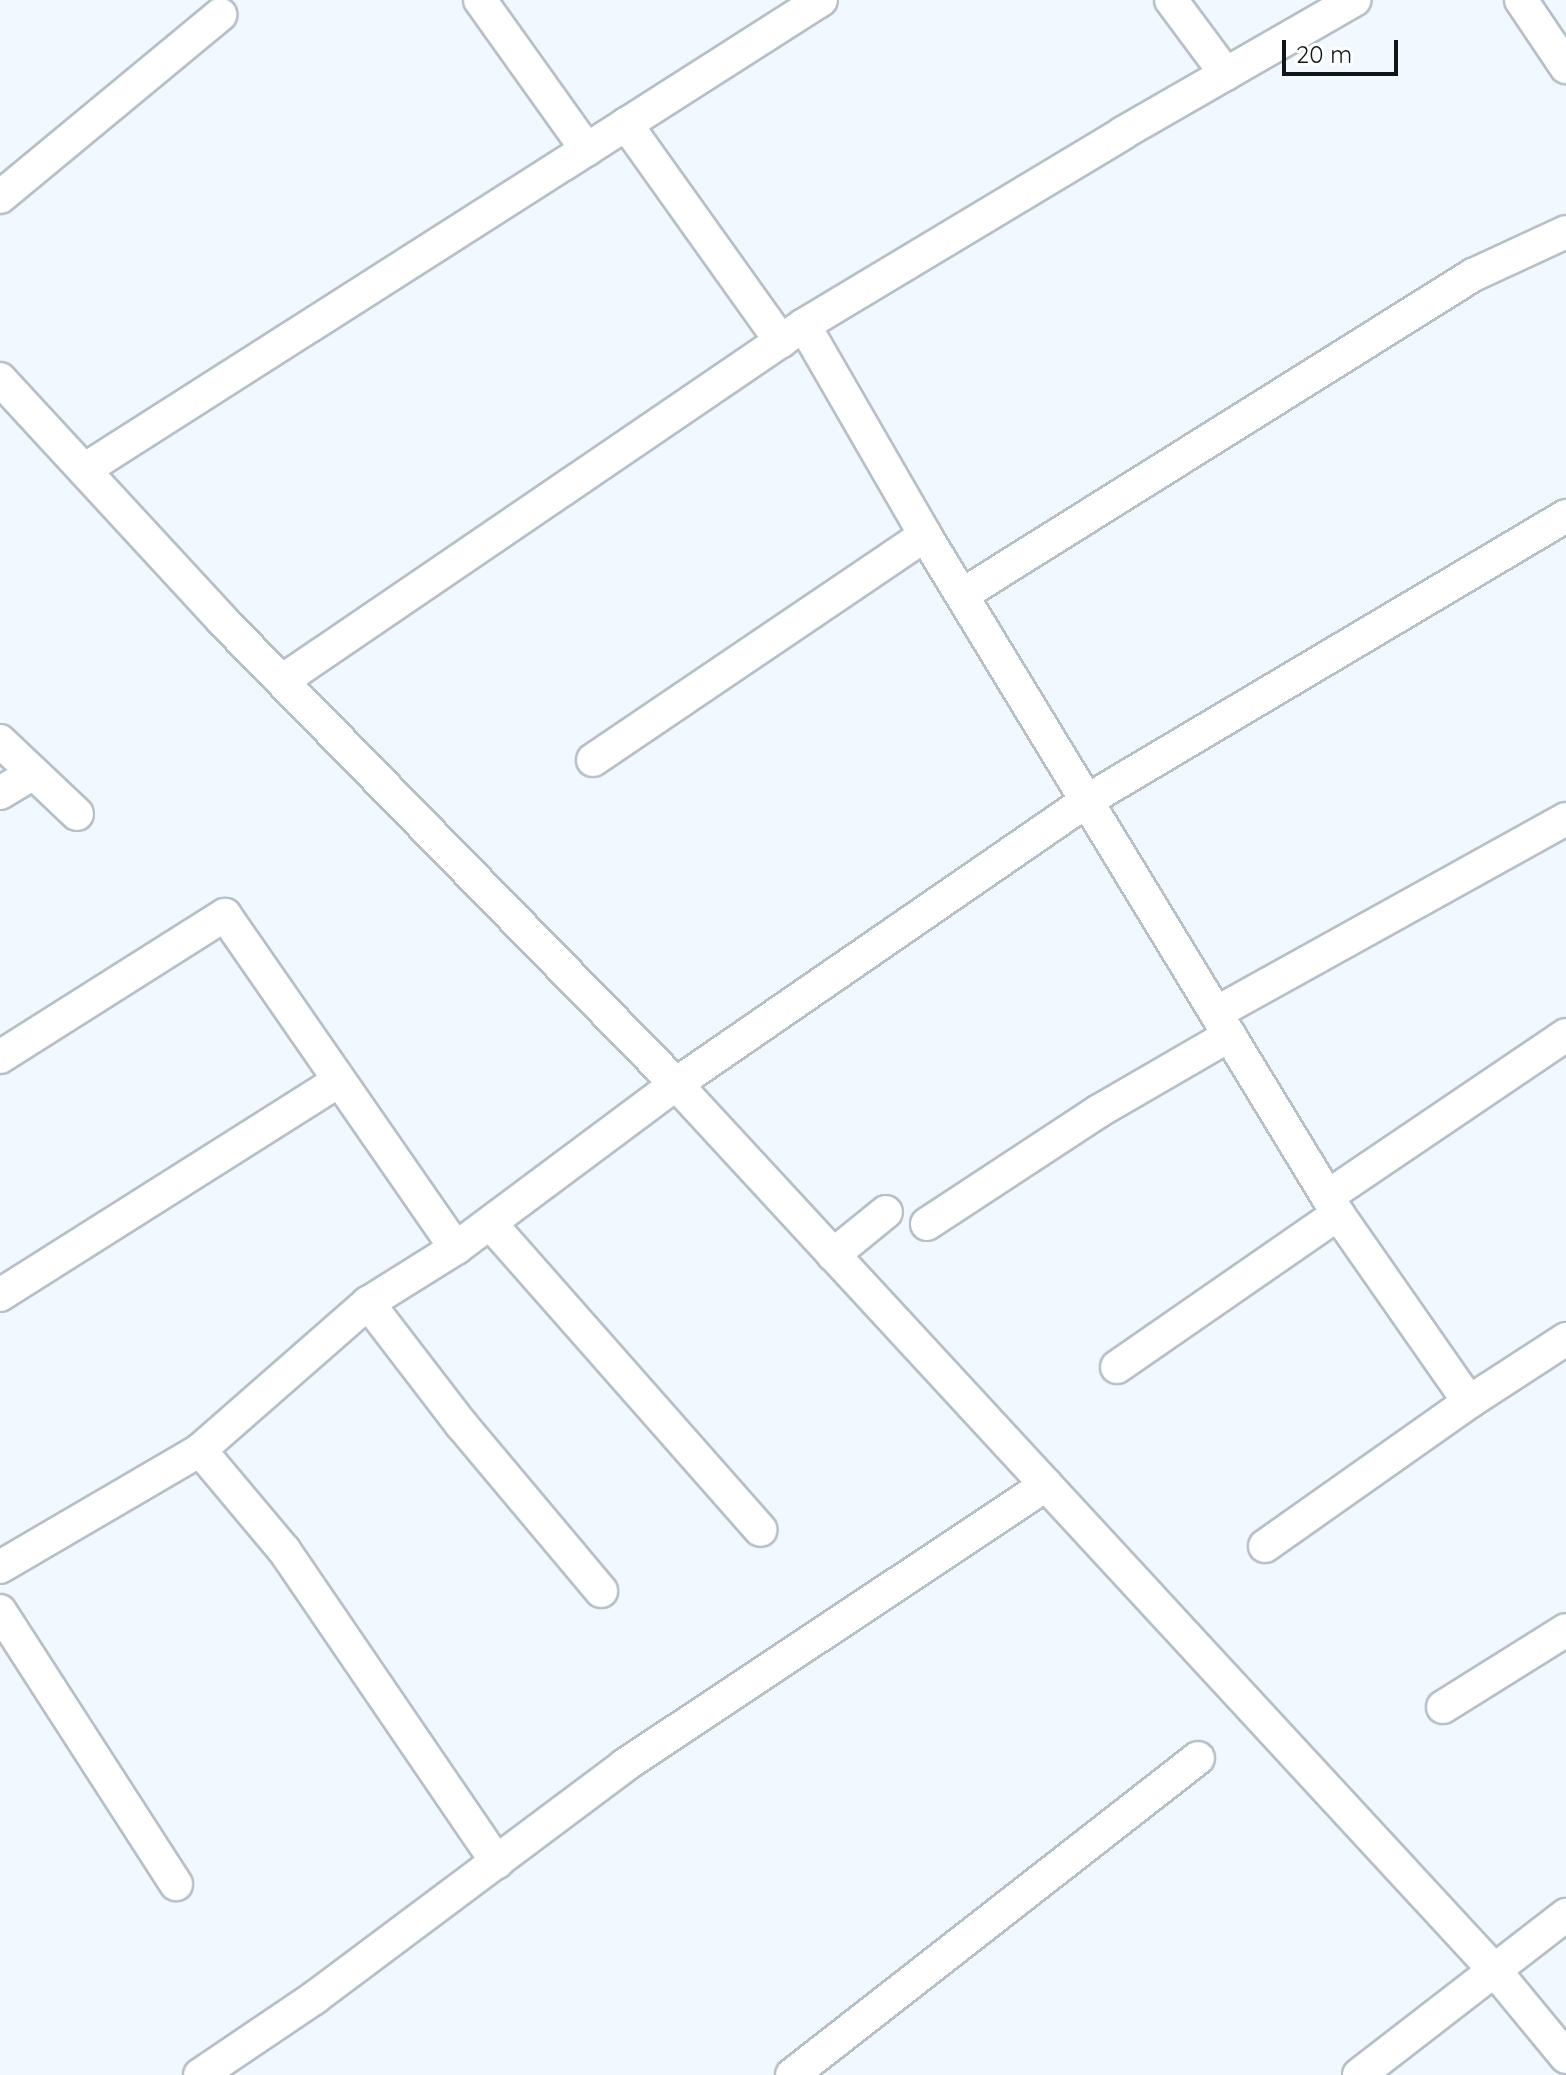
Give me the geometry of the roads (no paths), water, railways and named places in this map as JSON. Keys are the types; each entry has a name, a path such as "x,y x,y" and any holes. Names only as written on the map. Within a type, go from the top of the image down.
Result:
{"street":[{"path":"480,0 587,150"},
{"path":"84,470 821,0"},
{"path":"1171,0 1226,74"},
{"path":"282,681 793,333 1354,0"},
{"path":"1521,0 1566,67"},
{"path":"0,197 220,15"},
{"path":"626,124 793,333 925,535 1333,1205 1469,1402"},
{"path":"962,595 1473,275 1566,232"},
{"path":"0,379 282,681 676,1084 1496,1972 1566,2057"},
{"path":"0,1567 200,1450 368,1303 456,1248 676,1084 1088,800 1566,516"},
{"path":"593,760 925,535"},
{"path":"0,741 77,814"},
{"path":"0,793 32,774"},
{"path":"927,1224 1099,1111 1223,1024 1566,819"},
{"path":"0,1057 225,915 456,1248"},
{"path":"1117,1367 1566,1035"},
{"path":"0,1295 338,1081"},
{"path":"833,1255 886,1212"},
{"path":"490,1223 761,1530"},
{"path":"368,1303 461,1424 601,1591"},
{"path":"1265,1546 1469,1402 1566,1339"},
{"path":"200,1450 284,1550 497,1862"},
{"path":"208,2073 314,1998 625,1765 1046,1485"},
{"path":"0,1611 176,1884"},
{"path":"1443,1707 1566,1630"},
{"path":"792,2075 1198,1758"},
{"path":"1359,2075 1566,1915"}]}
